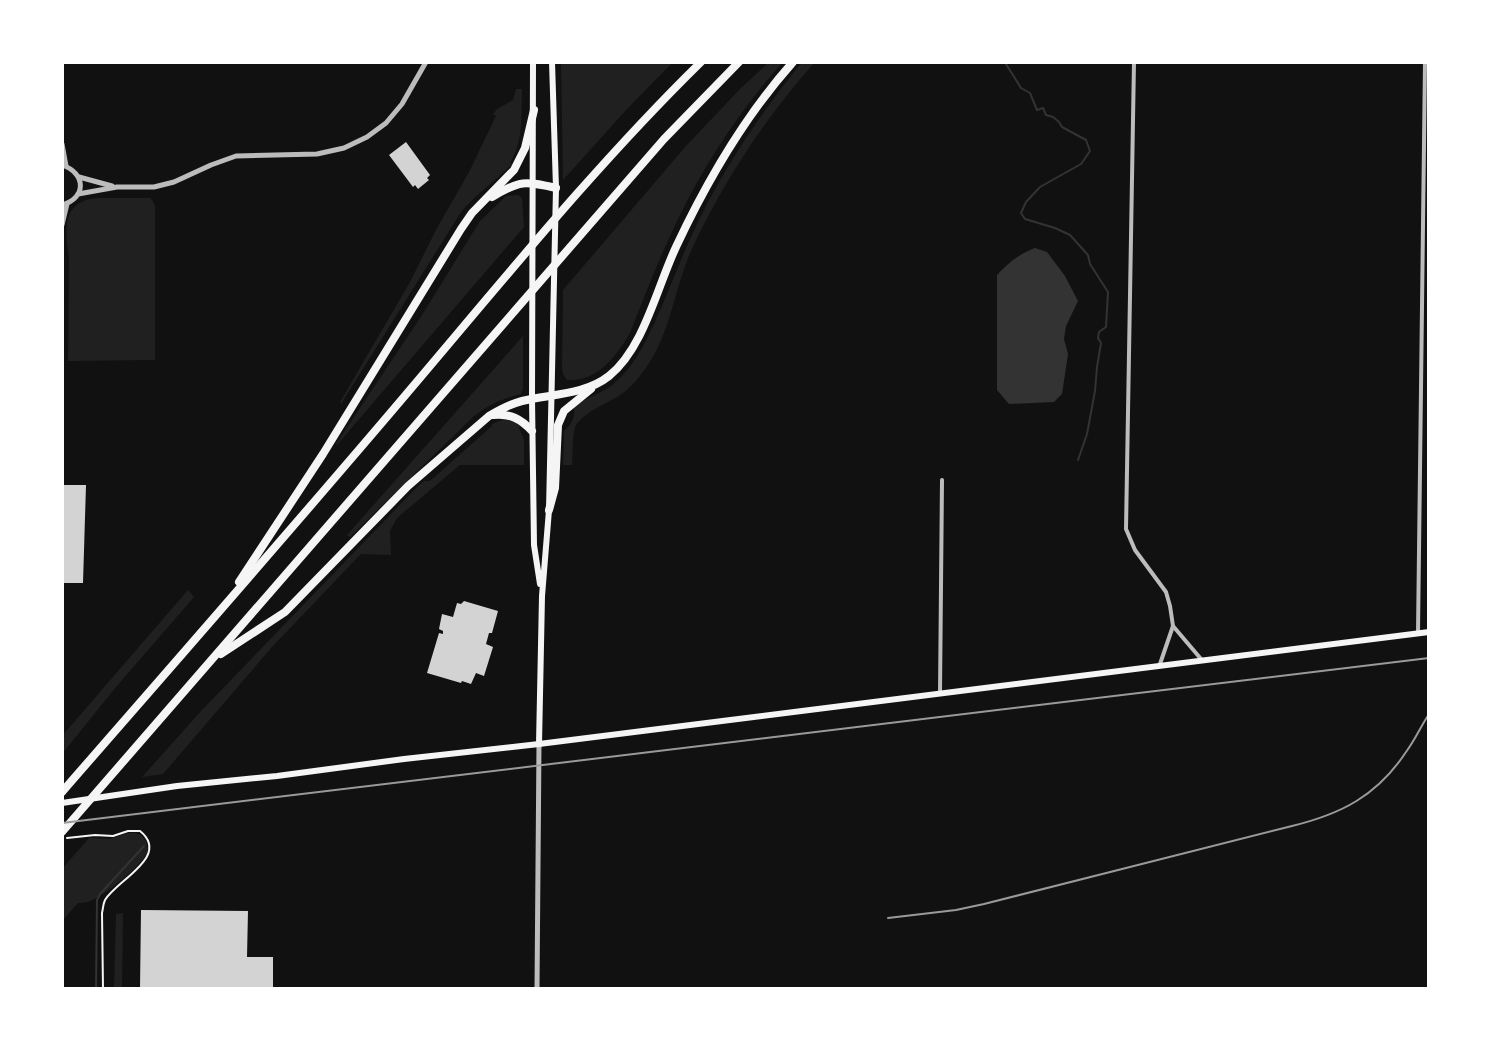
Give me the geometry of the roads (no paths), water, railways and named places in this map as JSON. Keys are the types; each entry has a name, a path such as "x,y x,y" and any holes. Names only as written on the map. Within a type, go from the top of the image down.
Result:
{"highway":[{"path":"62,792 570,204 701,62"},
{"path":"62,832 664,139 739,62"},
{"path":"549,510 555,488 558,425 564,411 625,361 701,196 742,127 793,62"},
{"path":"221,609 323,454 461,229 472,213 514,170 525,148 534,110"},
{"path":"484,201 517,183 556,188"},
{"path":"211,661 285,612 408,486 489,416 510,404 595,386"},
{"path":"489,416 498,414 516,418 532,431"}],"main road":[{"path":"533,62 532,431 534,545 542,596"},
{"path":"539,744 542,596 549,510 556,188 552,62"},
{"path":"62,803 177,786 539,744 1429,632"}],"street":[{"path":"78,194 117,187 164,185 236,156 317,154 344,148 386,123 402,104 426,62"},
{"path":"1134,62 1126,529 1135,550 1166,592 1173,626 1201,659"},
{"path":"1418,633 1420,393 1427,165 1425,62"},
{"path":"62,144 64,166 78,176 80,187 73,200 65,204 62,225"},
{"path":"78,176 117,187"},
{"path":"1420,393 1429,393"},
{"path":"940,693 942,480"},
{"path":"1160,665 1173,626"},
{"path":"537,989 539,744"}],"waterway":[{"path":"1006,64 1021,88 1030,93 1037,110 1043,108 1046,115 1053,117 1062,127 1086,140 1090,151 1081,164 1040,187 1026,202 1021,213 1025,219 1070,235 1088,255 1090,264 1108,292 1106,327 1099,332 1098,338 1101,343 1095,391 1087,434 1078,460"},
{"path":"96,989 97,900 144,846"}],"railway":[{"path":"62,823 1429,658"},
{"path":"888,918 984,904 1326,816 1356,801 1383,780 1409,747 1429,714"}]}
